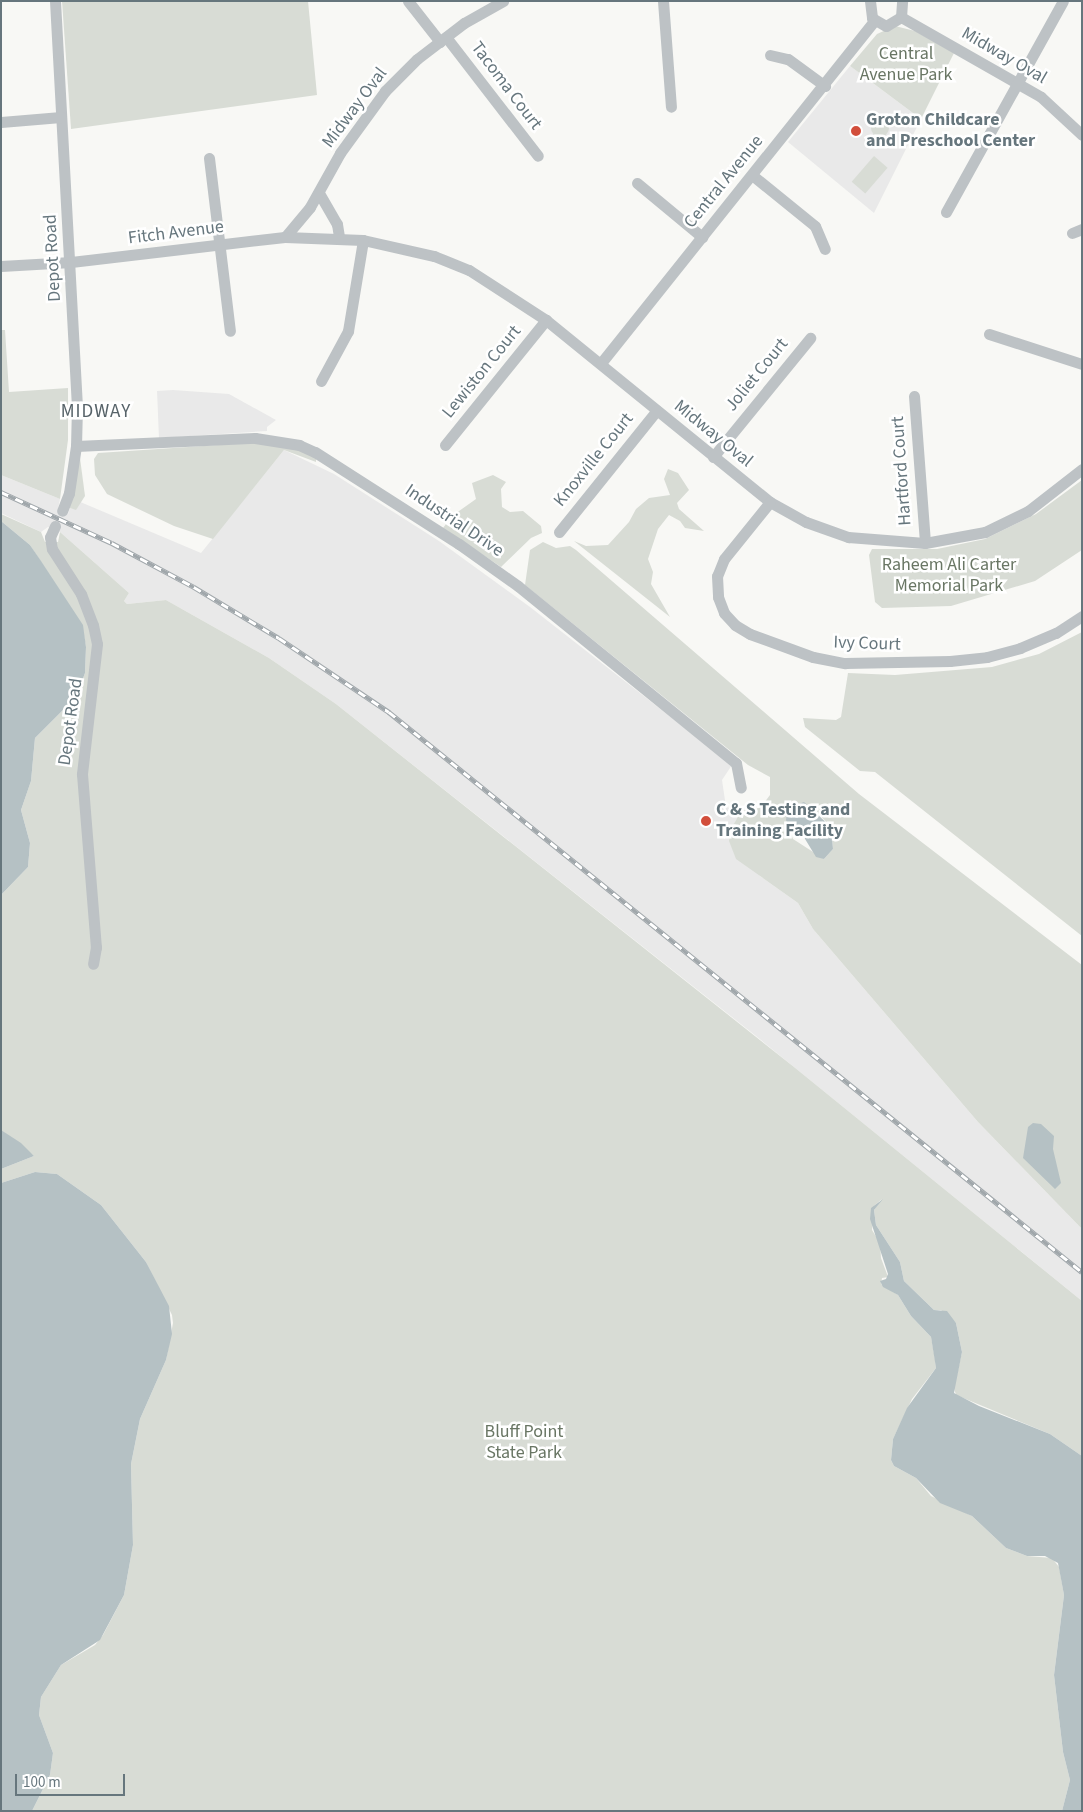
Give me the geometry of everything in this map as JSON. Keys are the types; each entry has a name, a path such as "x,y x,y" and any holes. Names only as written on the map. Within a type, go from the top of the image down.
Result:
{"street":[{"name":"Depot Road","path":"55,1 71,262 76,446 69,493 62,511"},
{"name":"Tacoma Court","path":"408,1 443,39 538,156"},
{"name":"Midway Oval","path":"285,237 319,193 340,153 385,91 443,39 503,1"},
{"path":"663,1 671,107"},
{"path":"870,1 869,12 874,22 889,26 902,17 902,1"},
{"path":"946,212 1063,1"},
{"name":"Midway Oval","path":"902,17 1041,98 1082,135"},
{"name":"Central Avenue","path":"600,363 825,86 874,22"},
{"path":"770,55 788,59 825,86"},
{"path":"1,122 61,117"},
{"path":"209,158 230,331"},
{"path":"752,175 814,226 825,248"},
{"path":"637,183 702,237"},
{"path":"319,193 337,224 339,237"},
{"name":"Midway Oval","path":"285,237 339,237 400,246 469,270 546,320 770,502 806,522 842,535 877,541 925,543 968,537 1007,523 1047,498 1081,470"},
{"name":"Fitch Avenue","path":"1,266 71,262 285,237"},
{"path":"321,381 348,331 363,240"},
{"name":"Lewiston Court","path":"446,445 546,320"},
{"path":"989,334 1082,364"},
{"name":"Joliet Court","path":"713,457 810,338"},
{"name":"Hartford Court","path":"914,396 925,543"},
{"name":"Knoxville Court","path":"559,532 656,410"},
{"name":"Industrial Drive","path":"76,446 255,438 279,440 315,452 459,544 518,586 736,763 741,788"},
{"name":"Ivy Court","path":"770,502 724,559 717,576 718,597 728,618 740,629 807,655 862,664 977,659 1036,643 1082,616"},
{"name":"Depot Road","path":"55,526 50,537 52,549 80,594 93,625 97,644 97,666 82,767 96,947 93,964"}],"shaded area":[{"name":"Groton Childcare and Preschool Center","path":"850,66 921,119 874,213 788,142"},
{"path":"173,390 229,394 276,420 267,427 267,431 159,438 157,391"},
{"path":"284,450 334,474 439,541 530,607 732,765 722,780 726,807 741,811 731,829 760,876 798,903 813,929 978,1122 1082,1229 1082,1301 756,1036 336,704 269,658 166,600 127,604 124,601 129,593 60,532 48,527 41,532 1,513 1,475 60,499 58,509 68,514 70,508 76,509 78,501 201,553"},
{"path":"1,521 30,545 41,561 83,625 86,647 85,673 76,697 35,738 31,781 21,810 30,843 28,867 1,895"},
{"path":"804,802 831,827 833,849 824,859 816,857 802,834 790,828 786,820 788,808"},
{"path":"1033,1123 1041,1124 1054,1136 1053,1149 1061,1183 1055,1189 1023,1158 1028,1127"},
{"path":"1,1130 21,1143 34,1156 1,1169"},
{"path":"35,1172 57,1174 101,1205 146,1262 169,1306 172,1334 166,1360 140,1419 131,1464 133,1545 124,1595 100,1640 61,1665 41,1697 39,1715 53,1753 50,1775 32,1811 1,1811 1,1183"},
{"path":"883,1199 874,1210 876,1225 900,1262 904,1281 934,1310 947,1311 956,1323 962,1352 954,1393 979,1406 1050,1434 1082,1456 1082,1811 1062,1811 1070,1780 1063,1752 1054,1675 1064,1595 1058,1563 1045,1556 1027,1556 1006,1548 972,1516 940,1503 916,1478 894,1466 891,1460 893,1439 907,1408 936,1368 931,1337 911,1316 898,1295 883,1287 880,1281 886,1279 888,1274 870,1219 871,1208"}],"green space":[{"path":"62,1 308,1 317,95 71,129"},
{"name":"Central Avenue Park","path":"895,26 915,31 954,53 921,119 850,66 877,34"},
{"path":"880,119 886,122 889,128 886,134 880,137 874,134 871,128 874,122"},
{"path":"874,156 888,168 865,193 852,182"},
{"path":"1,330 5,330 9,392 68,388 68,440 60,499 1,475"},
{"path":"265,442 283,443 316,457 316,462 284,450 213,539 174,526 107,494 95,475 94,459 98,453"},
{"path":"80,458 85,496 76,510 70,508 69,503"},
{"path":"668,469 678,473 689,490 677,503 679,509 704,531 685,528 680,521 669,515 658,529 648,559 653,572 651,584 670,617 574,541 586,546 608,545 629,522 636,509 649,498 670,495 664,479"},
{"path":"493,475 506,482 501,489 502,507 510,512 523,511 541,526 542,533 531,538 501,567 443,528 452,516 476,499 472,483"},
{"name":"Raheem Ali Carter Memorial Park","path":"1082,480 1082,550 1035,581 951,606 882,608 875,602 869,555 872,549 937,549 985,539 1036,514"},
{"name":"Bluff Point State Park","path":"1,514 41,532 45,542 58,542 60,532 129,593 124,601 127,604 166,600 269,658 336,704 794,1067 1082,1301 1082,1456 1050,1434 956,1395 954,1388 962,1352 956,1323 941,1310 934,1310 904,1281 900,1262 876,1225 874,1210 882,1199 874,1206 872,1230 880,1243 881,1258 888,1277 882,1278 881,1284 898,1295 911,1316 931,1337 936,1368 912,1399 893,1439 891,1460 894,1466 916,1478 931,1496 972,1516 1006,1548 1027,1556 1052,1558 1059,1567 1064,1595 1054,1675 1063,1752 1070,1780 1062,1811 32,1811 50,1775 53,1753 39,1715 41,1697 61,1665 95,1645 103,1635 124,1595 133,1545 131,1464 140,1419 166,1360 173,1323 172,1315 146,1262 101,1205 57,1174 35,1172 1,1183 1,1169 34,1156 1,1130 1,895 28,867 30,843 21,810 31,781 35,738 76,697 85,673 86,647 82,625 30,545 1,521"},
{"path":"543,542 556,548 570,546 576,550 859,794 1082,965 1082,1229 978,1122 813,929 798,903 736,859 729,841 731,829 741,811 759,808 770,795 770,777 748,765 525,585 530,550","holes":["814,809 831,827 833,849 824,859 793,839 787,824"]},
{"path":"1082,632 1082,936 875,772 860,771 805,727 803,718 836,720 841,717 848,673 895,675 992,667 1039,654"}],"railway":[{"path":"1,492 112,543 194,587 279,638 389,712 1082,1272"}],"place":[{"name":"Groton Childcare and Preschool Center","path":"856,131"},
{"name":"C & S Testing and Training Facility","path":"706,821"}],"district":[{"name":"MIDWAY","path":"96,412"}]}
